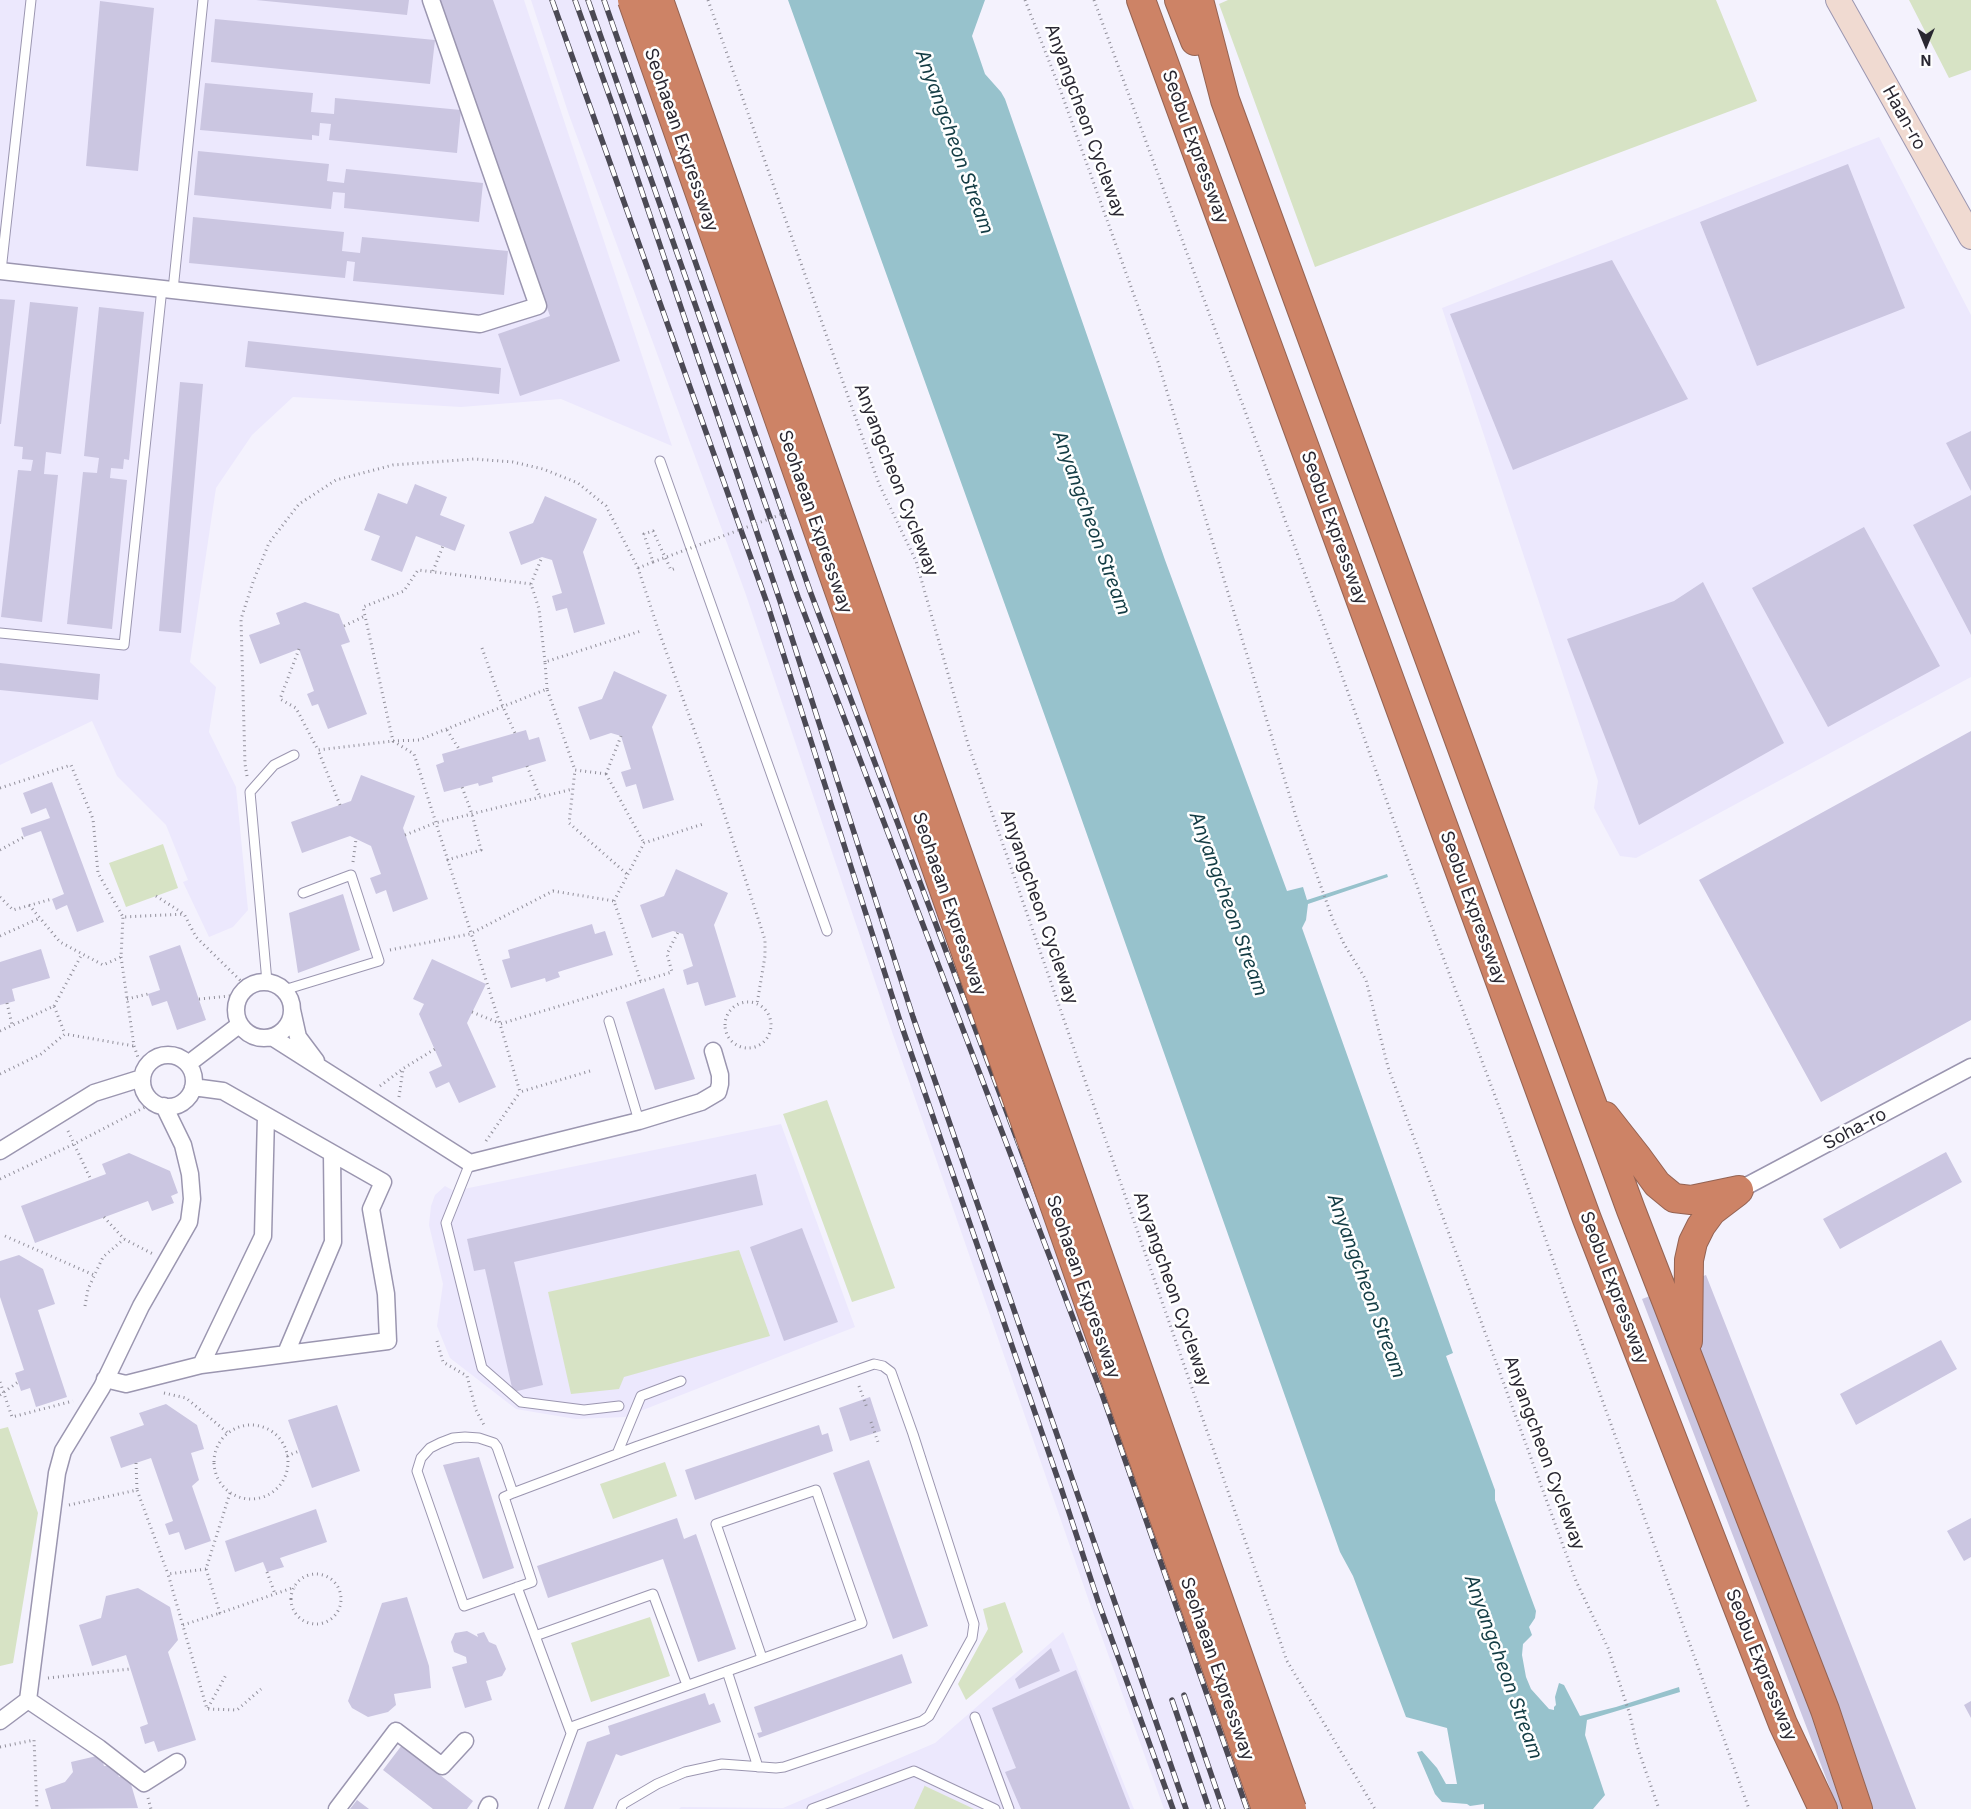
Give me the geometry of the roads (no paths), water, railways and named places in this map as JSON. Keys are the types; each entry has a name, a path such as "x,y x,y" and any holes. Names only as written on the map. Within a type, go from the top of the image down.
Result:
{"highway":[{"name":"Seohaean Expressway","path":"632,0 1266,1809"},
{"name":"Seohaean Expressway","path":"659,0 1292,1809"},
{"name":"Seobu Expressway","path":"1141,0 1584,1210 1783,1724 1823,1809"},
{"path":"1179,0 1188,26 1225,100"},
{"path":"1199,0 1225,100 1592,1101 1825,1710 1858,1809"},
{"path":"1592,1101 1657,1184 1674,1198 1691,1200 1739,1190"},
{"path":"1688,1355 1689,1260 1693,1242 1701,1226 1712,1212 1739,1190"},
{"path":"1825,1710 1876,1809"},
{"path":"1783,1724 1808,1809"}],"main road":[{"name":"Haan-ro","path":"1838,0 1971,237"}],"street":[{"path":"0,271 480,324 538,306 431,0"},
{"path":"292,1007 292,1014 283,1031 272,1037 257,1038 249,1034 240,1025 235,1010 243,991 256,982 276,984 289,996 292,1007 298,1037 322,1069"},
{"path":"188,1064 240,1025"},
{"path":"272,1037 470,1163 639,1121 701,1102 718,1092 720,1075 712,1051"},
{"path":"0,1721 28,1700 58,1473 63,1451 97,1395 141,1306 189,1222 192,1199 190,1174 183,1145 159,1105 144,1092 142,1078 148,1065 161,1056 176,1056 188,1064 192,1071 193,1087 186,1100 172,1106 159,1105"},
{"name":"Soha-ro","path":"1739,1190 1971,1067"},
{"path":"0,1151 94,1093 142,1078"},
{"path":"105,1379 126,1384 201,1365 388,1340 386,1294 371,1209 383,1182 223,1091 193,1087"},
{"path":"201,1365 263,1236 266,1116"},
{"path":"286,1353 333,1242 332,1153"},
{"path":"28,1700 99,1748 144,1783 177,1762"},
{"path":"337,1809 396,1731 442,1766 465,1740"}],"lane":[{"path":"0,271 31,0"},
{"path":"0,633 124,645 203,0"},
{"path":"660,461 827,931"},
{"path":"267,982 250,792 274,764 294,755"},
{"path":"284,990 379,961 351,875 303,893"},
{"path":"609,1021 639,1121"},
{"path":"470,1163 446,1223 482,1368 521,1402 584,1410 619,1406"},
{"path":"513,1493 497,1447 489,1440 465,1436 453,1438 430,1448 418,1464 417,1470 464,1606 532,1582 504,1496 513,1493 617,1454 869,1364 883,1366 892,1372 973,1618 972,1638 929,1716 922,1721 784,1767 722,1764 685,1772 658,1784 624,1804 621,1809"},
{"path":"617,1454 641,1396 681,1381"},
{"path":"543,1809 574,1726 862,1623 816,1490 716,1524 762,1658"},
{"path":"517,1587 572,1733"},
{"path":"535,1636 653,1594 687,1685"},
{"path":"727,1670 758,1766"},
{"path":"975,1717 1009,1809"},
{"path":"812,1809 914,1771 995,1809"}],"water":[{"name":"Anyangcheon Stream","path":"788,0 985,0 972,36 985,74 1005,99 1165,560 1287,891 1303,887 1307,900 1387,874 1388,877 1308,904 1306,920 1302,928 1453,1353 1446,1356 1495,1490 1495,1500 1536,1611 1535,1618 1529,1627 1532,1635 1523,1644 1522,1655 1526,1677 1531,1689 1549,1709 1554,1710 1556,1705 1555,1697 1559,1683 1564,1685 1580,1716 1679,1687 1680,1692 1587,1720 1585,1735 1605,1795 1593,1809 1484,1809 1484,1804 1470,1806 1467,1804 1442,1802 1435,1794 1417,1752 1422,1751 1437,1768 1446,1784 1457,1784 1447,1728 1406,1717 1353,1576 1340,1552 1066,775"}],"railway":[{"path":"552,0 768,606 901,1024 1099,1604 1173,1809"},
{"path":"575,0 614,109 780,601 913,1017 1186,1809"},
{"path":"588,0 798,597 1102,1394 1247,1809"},
{"path":"604,0 810,591 1114,1396 1259,1809"},
{"path":"1184,1695 1223,1809"},
{"path":"1172,1700 1209,1809"}]}
